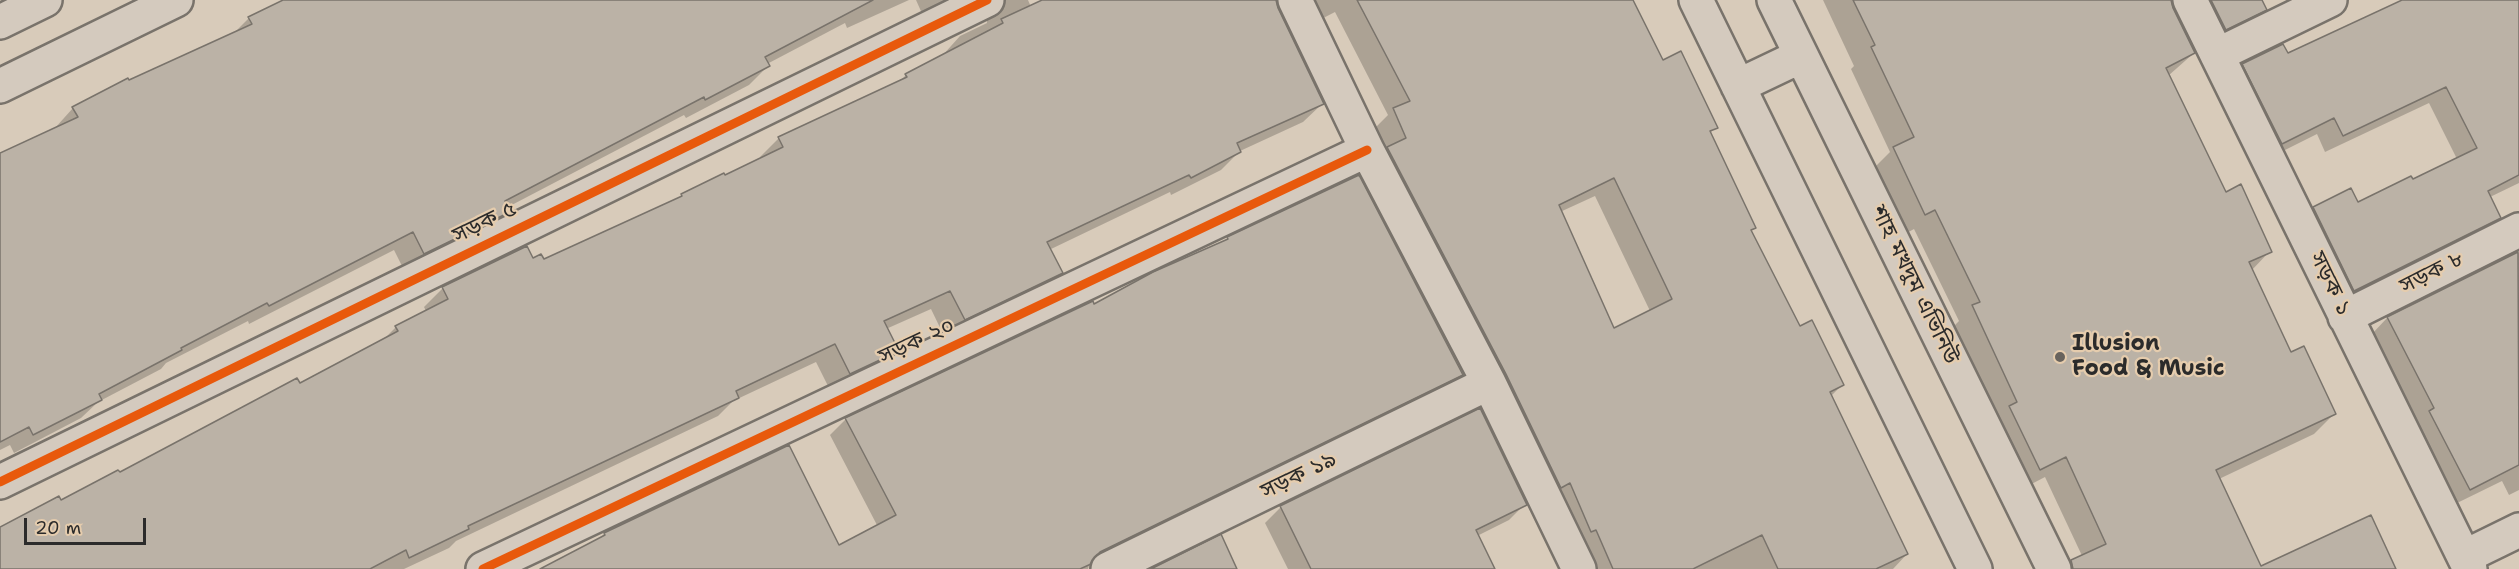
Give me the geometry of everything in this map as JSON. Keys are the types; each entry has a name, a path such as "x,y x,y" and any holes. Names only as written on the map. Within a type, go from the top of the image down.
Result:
{"street":[{"path":"0,22 45,0"},
{"path":"0,86 176,0"},
{"name":"সড়ক ৫","path":"0,482 987,0"},
{"path":"1295,0 1367,150 1489,383 1579,569"},
{"path":"1696,0 1976,569"},
{"name":"শাহ মখদুম এভিনিউ","path":"1774,0 2054,569"},
{"name":"সড়ক ১","path":"2190,0 2467,563"},
{"path":"2217,55 2330,0"},
{"path":"1738,86 1801,56"},
{"name":"সড়ক ২০","path":"483,569 1367,150"},
{"name":"সড়ক ৮","path":"2346,316 2519,230"},
{"name":"সড়ক ১৯","path":"1108,569 1489,383"},
{"path":"2467,563 2519,530"}],"building":[{"path":"283,0 873,0 765,57 770,66 705,100 704,97 505,201 510,212 424,254 413,232 181,348 182,350 99,394 102,400 33,435 29,427 0,442 0,153 78,117 72,107 128,78 129,80 252,24 248,17"},
{"path":"1042,0 1276,0 1324,104 1237,143 1241,152 1191,178 1189,175 1047,242 1063,273 965,320 950,291 884,321 899,351 850,374 835,344 736,391 739,398 468,526 469,529 409,558 406,550 370,569 0,569 0,527 59,496 61,500 118,470 120,472 297,378 300,383 398,331 395,326 448,299 442,287 527,246 533,258 541,254 544,259 682,196 681,194 724,173 725,175 783,147 778,137 907,77 905,74 1003,23 1001,19"},
{"path":"1357,0 1633,0 1663,60 1681,51 1718,128 1710,131 1756,228 1751,230 1800,326 1812,320 1844,385 1830,392 1908,554 1876,569 1778,569 1762,535 1693,569 1613,569 1596,530 1591,532 1570,483 1561,488 1506,374 1387,147 1406,138 1393,108 1410,101","holes":["1614,178 1672,299 1614,328 1559,205"]},
{"path":"1853,0 2171,0 2195,53 2166,68 2226,192 2241,184 2272,252 2249,262 2291,352 2304,346 2336,414 2216,470 2261,566 2371,515 2396,569 2073,569 2071,560 2106,544 2066,457 2040,470 2009,406 2017,402 1972,305 1980,302 1935,210 1925,215 1893,147 1914,137 1871,47 1875,45"},
{"path":"2211,0 2262,0 2267,10 2226,30"},
{"path":"2402,0 2519,0 2519,175 2488,191 2501,218 2354,291 2313,207 2351,188 2358,202 2477,148 2446,87 2343,136 2334,118 2282,144 2242,64 2283,44 2288,53"},
{"path":"1359,175 1463,375 1100,552 1091,564 1080,569 540,569 605,535 604,533 789,445 839,545 896,515 845,418 1093,301 1094,304 1153,272 1228,239 1227,237"},
{"path":"2518,252 2519,465 2470,490 2429,411 2434,408 2387,317"},
{"path":"1480,408 1527,505 1476,530 1495,569 1311,569 1280,506"},
{"path":"1221,534 1237,569 1151,569"}],"cycle path":[{"path":"0,482 987,0"},
{"path":"483,569 1367,150"}],"place":[{"name":"Illusion Food & Music","path":"2060,357"}]}
